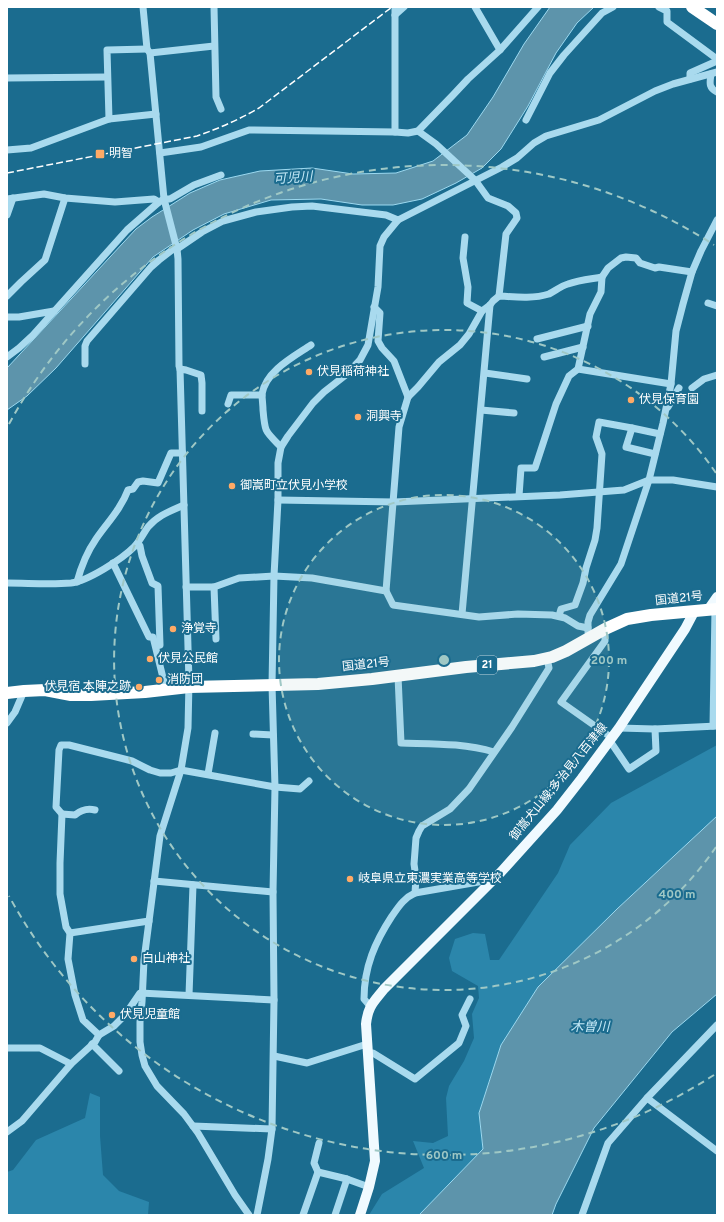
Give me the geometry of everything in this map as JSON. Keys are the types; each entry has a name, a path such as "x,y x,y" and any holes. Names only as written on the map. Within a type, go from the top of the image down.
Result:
{"highway":[{"path":"692,7 717,24"},
{"name":"国道21号","path":"7,693 45,690 71,695 91,695 145,692 189,687 326,683 534,660 547,658 566,651 588,633 605,629 627,619 694,612 714,606"}],"main road":[{"name":"御嵩犬山線;多治見八百津線","path":"360,1215 375,1161 366,1024 370,1006 384,989 519,853 557,810 619,728 686,629 694,612"}],"street":[{"path":"144,7 160,153 162,200 177,249 178,259 179,366 183,453 189,687 188,728 181,770 160,836 144,960 143,993 139,1032 142,1055 157,1086 193,1126 249,1215"},
{"path":"214,7 216,96 221,109"},
{"path":"395,7 395,132"},
{"path":"395,15 404,7"},
{"path":"475,7 500,50"},
{"path":"160,153 201,147 249,130 408,133 418,131 468,79 500,50 538,7"},
{"path":"526,120 550,73 564,55 602,13 613,7"},
{"path":"659,7 667,11 667,22 717,60 690,73 690,79"},
{"path":"109,119 107,50 149,51 214,46"},
{"path":"257,1215 268,1159 272,1129 274,1056 273,892 275,787 272,685 278,463 281,447 313,404 324,392 347,374 360,360 368,345 378,287 380,246 384,237 398,220 502,167 517,158 534,143 546,136 599,120 655,91 690,79 714,73"},
{"path":"714,73 709,84 713,90 717,92"},
{"path":"7,78 107,77"},
{"path":"7,150 31,148 109,119 156,114"},
{"path":"418,131 436,144 475,180 488,198 508,206 516,212 517,218 506,234 499,296"},
{"path":"7,215 10,198 44,194 65,198 115,202 154,199 162,200 170,199 194,185 221,175"},
{"path":"7,296 45,260 65,198"},
{"path":"7,357 34,335 127,230 162,200"},
{"path":"85,364 85,346 87,341 151,267 172,250 177,249 197,235 223,221 256,212 312,206 386,215 398,220"},
{"path":"602,277 576,281 567,284 549,294 524,297 499,296 482,311 469,334 460,345 439,362 408,397 399,427 386,591 393,605 479,616 518,614 559,616 565,618 588,633 590,616 621,564 649,480 671,384 676,331 692,272 717,220"},
{"path":"465,237 463,258 468,287 467,303 482,311"},
{"path":"519,496 521,468 535,468 556,404 569,376 578,369 590,314 601,292 602,277 608,268 621,258 626,257 636,258 640,263 655,268 659,267 692,272"},
{"path":"708,303 717,306"},
{"path":"462,614 490,305"},
{"path":"374,307 380,313 378,341 382,348 394,361 408,397"},
{"path":"7,317 19,317 54,311"},
{"path":"537,339 588,326"},
{"path":"281,447 269,436 265,429 262,395 271,375 285,362 311,345"},
{"path":"544,357 583,347"},
{"path":"180,369 201,375 202,411"},
{"path":"578,369 671,384"},
{"path":"485,373 527,379"},
{"path":"692,388 704,379 717,375"},
{"path":"665,412 679,388"},
{"path":"228,404 231,395 262,395"},
{"path":"481,410 514,413"},
{"path":"559,616 561,610 575,605 595,540 602,454 596,437 599,422 660,434"},
{"path":"632,428 626,447 655,454"},
{"path":"76,582 82,565 95,540 124,500 128,490 133,489 138,482 143,481 158,483 171,453 183,453"},
{"path":"278,500 394,502 599,493 624,490 649,480 673,480 717,487"},
{"path":"7,583 72,583 84,580 113,563 131,550 138,543 148,528 160,516 184,505"},
{"path":"138,543 152,583 158,586 160,645 156,646"},
{"path":"113,563 149,637 153,637 166,690"},
{"path":"186,587 214,587 239,578 274,576 312,578 386,591"},
{"path":"214,587 216,639"},
{"path":"619,728 715,726 714,606"},
{"path":"605,629 604,641 561,702 611,739 629,769 656,751 655,728"},
{"path":"415,893 416,878 414,864 416,838 419,831 422,826 450,809 469,789 549,668 547,658"},
{"path":"398,676 401,743 452,744 486,749 494,752"},
{"path":"7,723 15,712 24,691"},
{"path":"208,774 215,733"},
{"path":"253,734 273,735"},
{"path":"99,1035 83,1020 75,995 68,959 70,933 66,927 60,894 62,814 56,807 59,750 61,745 69,745 132,761 160,773 171,773 181,770 275,787 300,789 309,781"},
{"path":"62,814 75,815 79,811 88,809 95,810"},
{"path":"154,881 273,892"},
{"path":"370,1006 364,999 365,977 376,944 403,900 415,893 484,881 489,883"},
{"path":"189,995 193,885"},
{"path":"70,933 149,921"},
{"path":"7,1132 22,1121 71,1064 95,1042 99,1035 120,1021 140,993 274,1000"},
{"path":"274,1056 307,1063 367,1048 415,1079 459,1043 466,1026 462,1015 470,999"},
{"path":"582,1215 608,1143 647,1098 717,1025"},
{"path":"92,1044 119,1071"},
{"path":"7,1048 40,1048 71,1064"},
{"path":"647,1098 717,1151"},
{"path":"193,1126 272,1129"},
{"path":"303,1215 318,1172 314,1164 319,1143"},
{"path":"318,1172 369,1187"},
{"path":"335,1215 347,1180"}],"shaded area":[{"path":"717,745 717,816 617,909 538,987 501,1045 479,1112 483,1149 419,1215 369,1215 382,1194 424,1168 413,1141 433,1143 448,1136 446,1098 449,1086 464,1061 474,1038 472,1014 479,998 478,986 452,971 449,958 455,939 473,933 485,934 490,960 499,960 558,873 570,845 611,803"},
{"path":"90,1093 100,1097 100,1136 103,1175 119,1191 149,1202 148,1215 7,1215 7,1172 13,1170 36,1140 85,1118"}],"water":[{"name":"可児川","path":"550,7 594,7 577,23 556,53 528,106 501,149 482,168 456,183 422,199 393,205 362,205 321,199 271,200 224,214 193,230 153,257 56,368 27,396 7,410 7,368 136,229 152,217 190,193 220,180 260,171 312,168 353,174 396,173 433,161 467,135 493,97 524,44"},
{"name":"木曽川","path":"717,816 717,994 672,1032 594,1128 552,1215 419,1215 483,1149 479,1113 501,1045 538,987 617,909"}],"railway":[{"path":"7,173 197,136 221,127 259,108 392,7"}],"place":[{"name":"明智","path":"100,154"},
{"name":"伏見稲荷神社","path":"309,372"},
{"name":"伏見保育園","path":"631,400"},
{"name":"洞興寺","path":"358,417"},
{"name":"御嵩町立伏見小学校","path":"232,486"},
{"name":"浄覚寺","path":"173,629"},
{"name":"伏見公民館","path":"150,659"},
{"name":"消防団","path":"159,680"},
{"name":"伏見宿 本陣之跡","path":"139,687"},
{"name":"岐阜県立東濃実業高等学校","path":"350,879"},
{"name":"白山神社","path":"134,959"},
{"name":"伏見児童館","path":"112,1015"}]}
